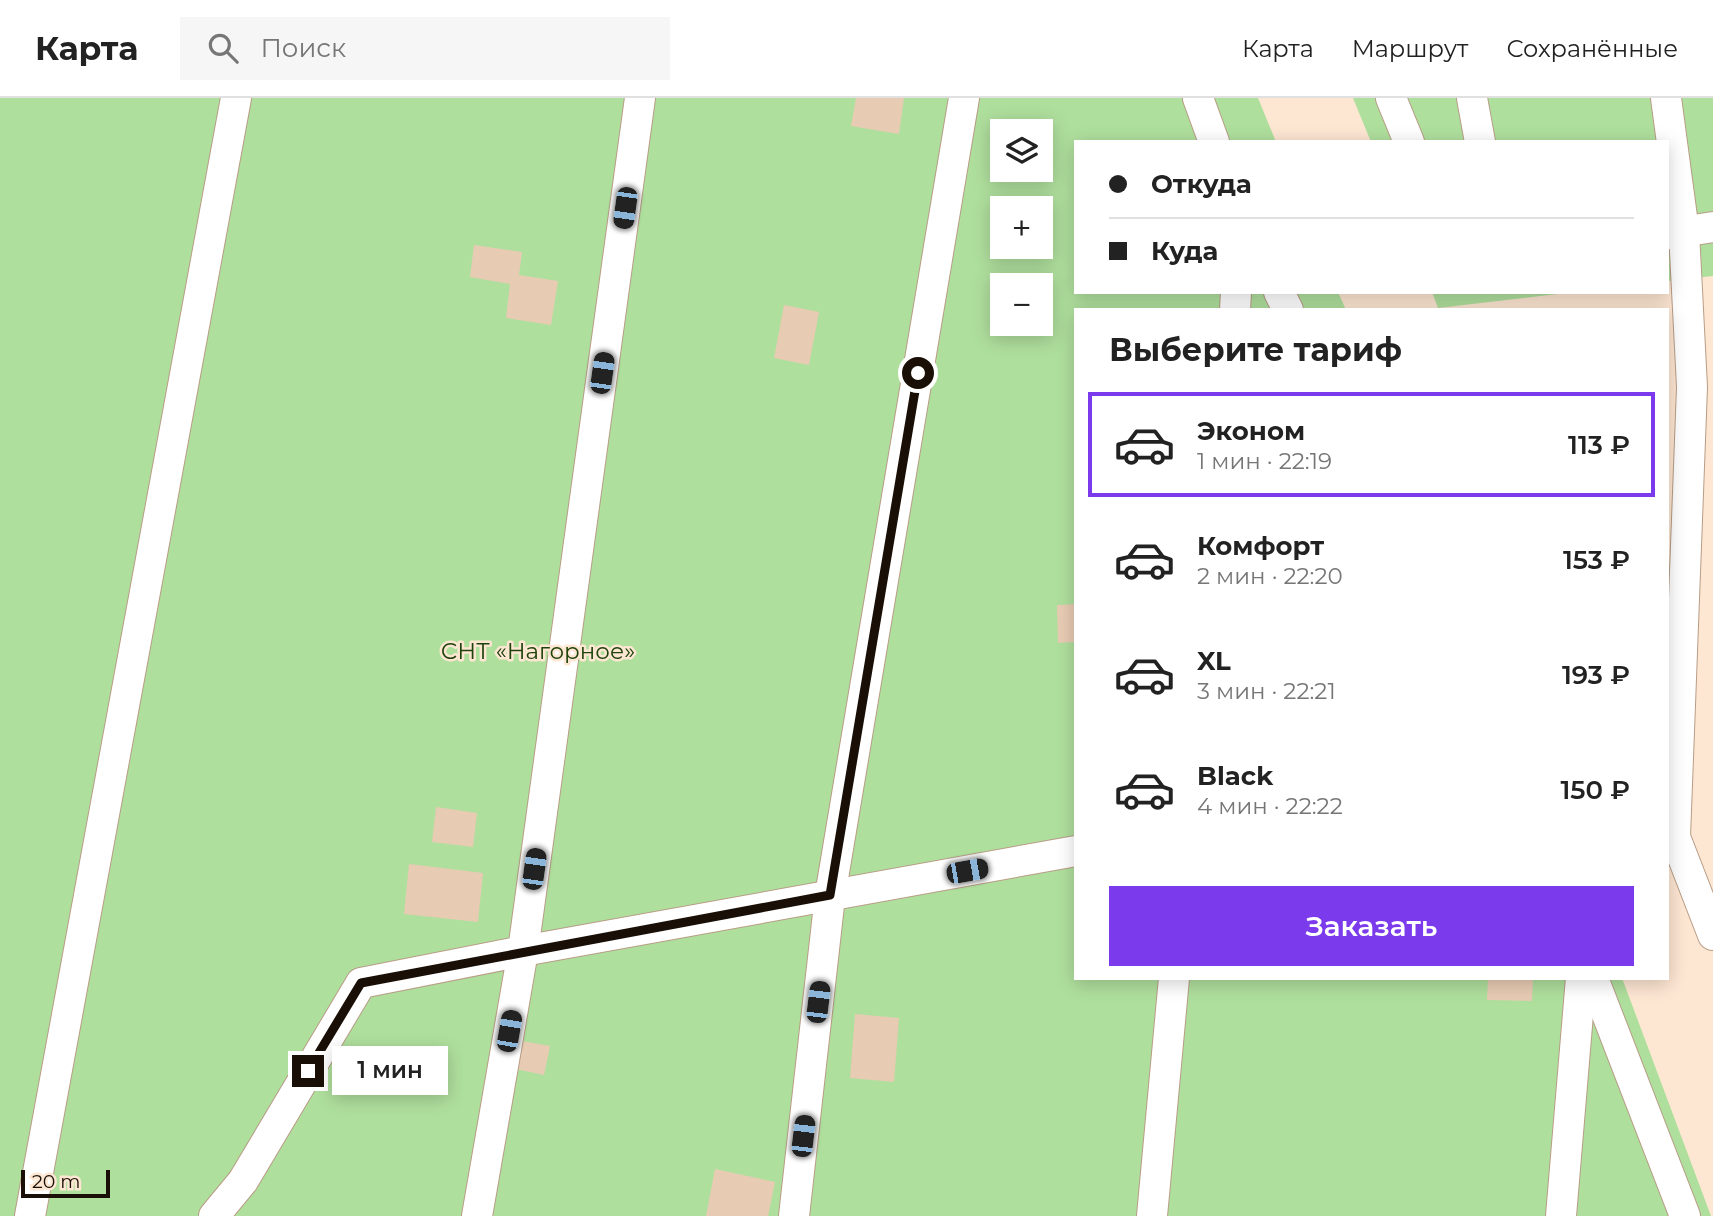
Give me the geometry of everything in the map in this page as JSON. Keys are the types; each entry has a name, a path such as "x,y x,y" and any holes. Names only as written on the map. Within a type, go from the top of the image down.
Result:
{"street":[{"path":"30,1216 236,98"},
{"path":"477,1216 523,951 640,98"},
{"path":"794,1216 830,895 964,98"},
{"path":"1198,98 1213,140"},
{"path":"1391,98 1408,140"},
{"path":"1472,98 1480,140"},
{"path":"1666,98 1676,233 1689,324 1702,386 1675,837 1713,935"},
{"path":"1676,233 1713,228"},
{"path":"214,1216 243,1181 361,983 1074,851"},
{"path":"1152,1216 1174,980"},
{"path":"1561,1216 1581,980"},
{"path":"1595,980 1685,1216"}],"green space":[{"name":"СНТ «Нагорное»","path":"0,98 1258,98 1275,140 1074,140 1074,294 1339,294 1345,308 1074,308 1074,980 1623,980 1711,1216 0,1216"},
{"path":"1353,98 1713,98 1713,276 1669,281 1669,140 1370,140"},
{"path":"1433,294 1557,294 1438,308"}],"building":[{"path":"856,98 904,98 899,134 851,126"},
{"path":"474,245 522,252 519,275 558,281 551,325 506,318 510,284 470,277"},
{"path":"784,305 819,312 809,365 774,358"},
{"path":"1074,604 1074,642 1058,643 1057,605"},
{"path":"436,807 477,813 473,847 432,842"},
{"path":"409,864 483,873 478,922 404,914"},
{"path":"1488,980 1533,980 1532,1001 1487,1000"},
{"path":"855,1014 899,1018 894,1082 850,1078"},
{"path":"522,1041 550,1046 544,1075 516,1069"},
{"path":"715,1169 775,1182 768,1216 706,1216"}],"route":[{"path":"308,1071 361,983 830,895 918,373"}]}
